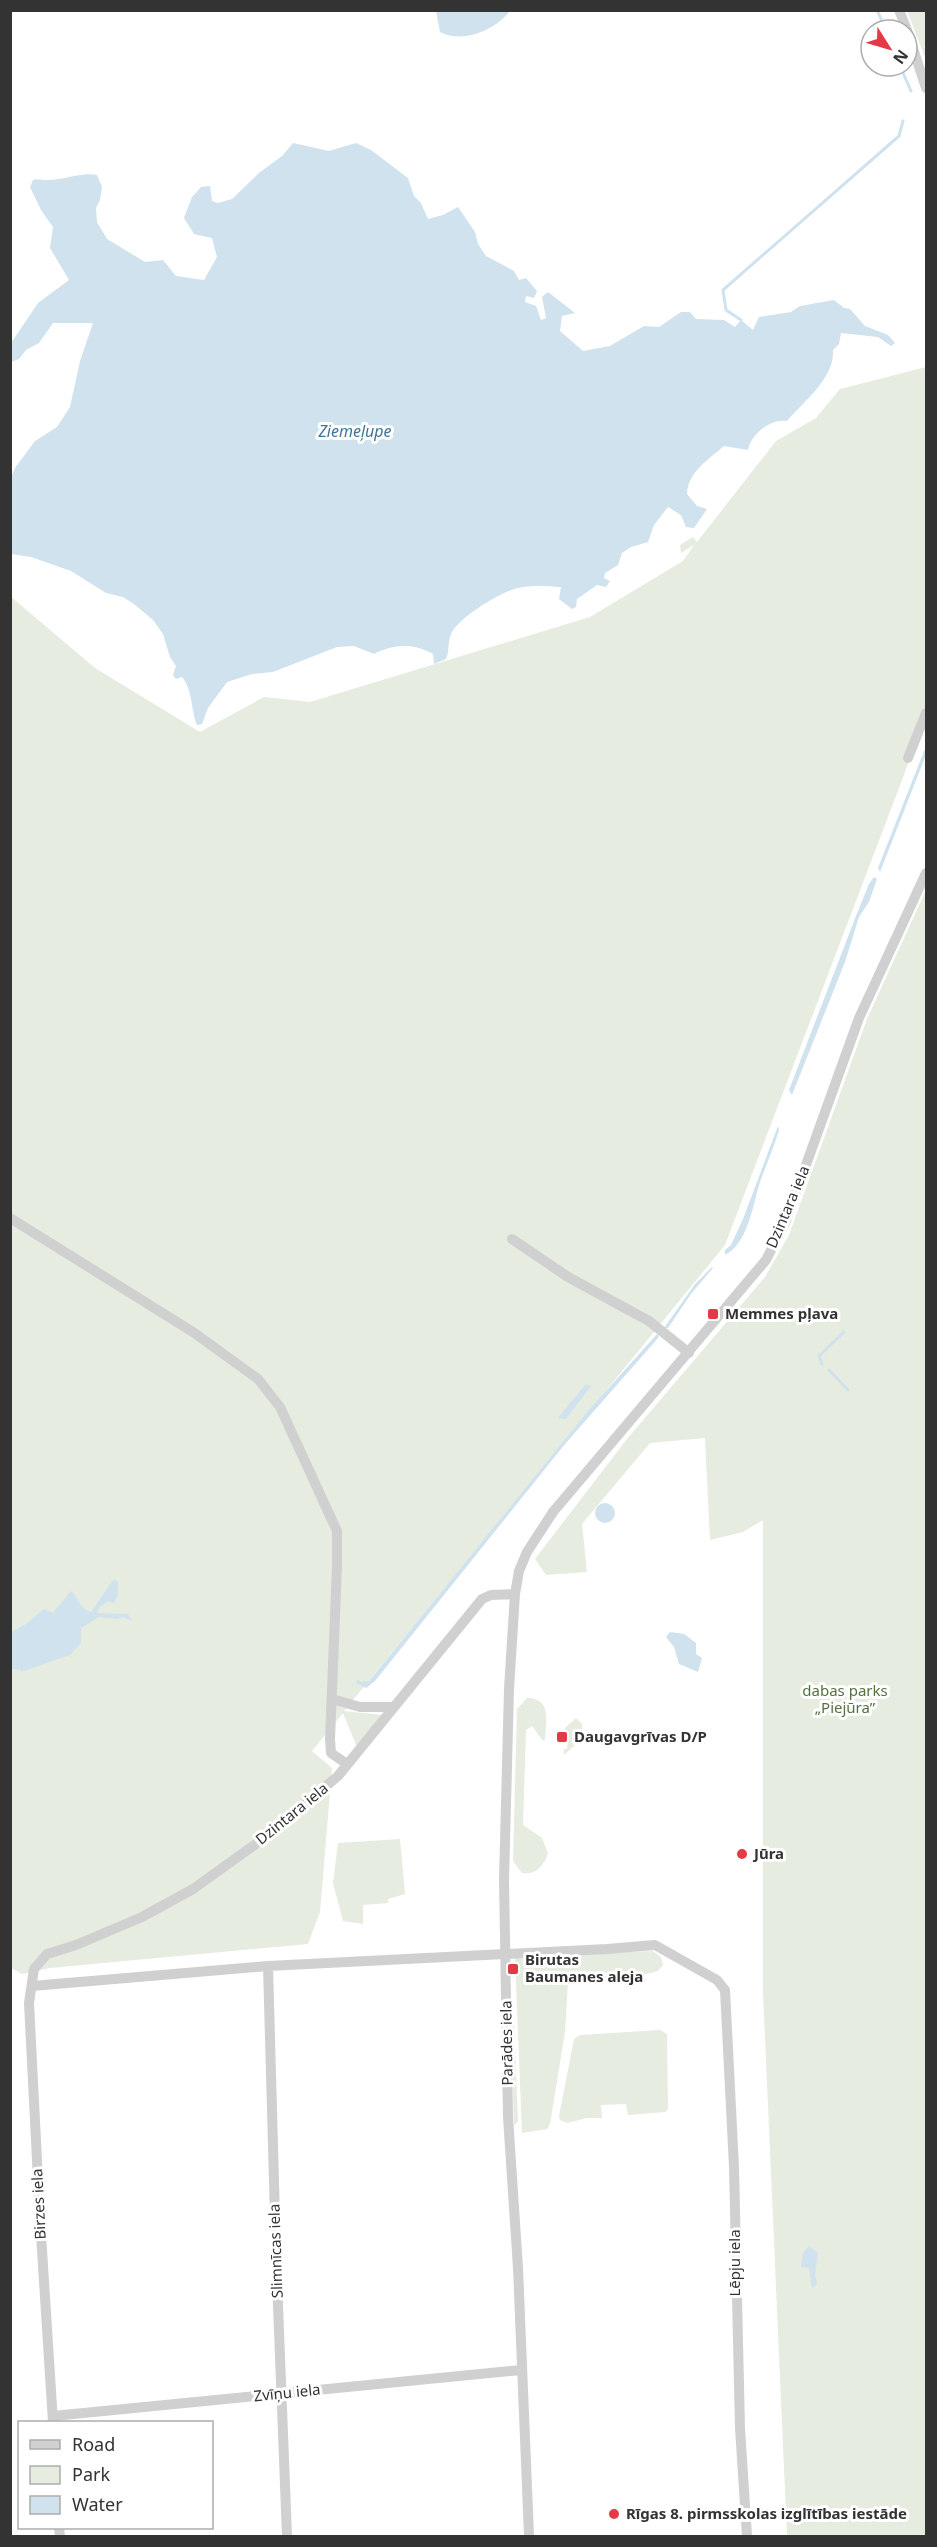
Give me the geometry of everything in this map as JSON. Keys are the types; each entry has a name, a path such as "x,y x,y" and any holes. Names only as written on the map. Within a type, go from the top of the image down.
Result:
{"street":[{"path":"919,64 927,87"},
{"path":"908,758 927,713"},
{"name":"Dzintara iela","path":"527,1552 553,1512 766,1260 784,1223 859,1018 927,873"},
{"path":"10,1218 193,1332 258,1378 280,1407 337,1531 331,1753 347,1764"},
{"path":"512,1239 568,1277 649,1321 689,1353"},
{"name":"Parādes iela","path":"527,1552 519,1571 515,1594 507,1746 505,1953 508,2117 519,2272 529,2536"},
{"name":"Dzintara iela","path":"32,1986 34,1970 47,1954 76,1945 142,1917 193,1889 309,1803 338,1776 482,1599 491,1595 515,1594"},
{"path":"332,1699 360,1707 392,1707"},
{"name":"Lēpju iela","path":"505,1953 650,1945 717,1980 724,1990 734,2167 740,2428 747,2536"},
{"path":"32,1986 268,1966 505,1953"},
{"name":"Slimnīcas iela","path":"268,1966 287,2536"},
{"name":"Birzes iela","path":"32,1986 29,2003 53,2419"},
{"name":"Zvīņu iela","path":"53,2419 281,2393 521,2370"}],"green space":[{"path":"907,11 926,11 926,60 919,42 919,18 910,18"},
{"path":"926,367 926,717 725,1245 344,1711 382,1715 357,1747 343,1713 312,1751 332,1768 320,1912 308,1944 50,1968 22,1974 11,1968 10,596 95,668 200,732 264,697 310,702 590,617 683,561 694,545 681,553 680,545 693,537 697,542 776,441 816,418 840,389"},
{"name":"dabas parks „Piejūra”","path":"926,890 926,2536 787,2536 763,1992 763,1520 743,1532 710,1540 705,1438 650,1443 582,1524 587,1572 546,1575 535,1559 627,1439 765,1277 789,1235 867,1019"},
{"path":"527,1698 535,1699 544,1707 546,1726 543,1741 532,1726 526,1730 523,1825 542,1838 548,1853 539,1869 531,1873 522,1873 513,1861 517,1709"},
{"path":"576,1718 582,1724 582,1739 564,1755 568,1741 565,1741 565,1728"},
{"path":"400,1839 405,1894 388,1899 388,1903 363,1905 363,1924 343,1921 333,1883 338,1843"},
{"path":"653,1951 661,1957 663,1965 658,1971 568,1981 565,2032 550,2124 547,2129 522,2133 515,1957"},
{"path":"514,2019 518,2121 514,2126 511,2036"},
{"path":"660,2030 667,2034 668,2109 665,2112 628,2115 626,2104 601,2105 602,2118 587,2118 567,2123 560,2120 574,2039 580,2035"}],"water":[{"path":"436,10 510,11 504,18 487,29 468,36 459,36 440,32"},
{"name":"Ziemeļupe","path":"293,143 329,151 356,143 371,150 408,178 414,196 421,203 428,219 443,215 458,207 475,232 478,244 486,256 514,271 519,280 526,278 537,291 534,298 526,296 525,302 536,306 541,320 546,318 542,297 548,292 575,313 562,316 560,331 583,351 610,346 644,326 659,327 681,312 690,312 696,319 724,320 735,327 741,320 753,330 759,317 791,312 800,306 834,300 844,308 850,309 865,326 888,335 895,343 891,346 878,337 841,333 839,344 833,350 829,370 824,380 787,421 775,422 763,428 753,438 748,450 724,446 695,473 688,486 687,494 697,506 707,509 694,528 686,527 681,515 668,507 654,525 648,542 631,547 622,553 618,565 605,573 604,578 610,581 606,587 597,585 577,599 576,607 572,609 559,599 561,587 521,587 486,603 456,626 450,635 446,659 434,664 433,654 426,650 404,646 389,648 374,654 354,646 337,647 273,672 252,674 227,682 208,708 202,724 197,725 186,682 182,677 176,679 173,675 176,666 170,657 163,634 153,620 123,597 106,593 71,571 31,557 11,554 11,478 15,468 35,441 57,427 70,407 80,361 93,323 53,323 39,343 26,350 19,359 11,362 11,343 38,303 69,280 50,248 53,227 41,210 30,187 33,180 97,175 102,187 96,208 97,222 107,239 145,262 163,260 176,276 204,280 217,257 212,238 194,234 184,218 192,197 201,187 210,186 212,201 218,203 232,199 259,173 282,156"},
{"path":"926,746 926,755 880,872 878,868"},
{"path":"874,877 877,879 869,902 859,917 845,962 792,1095 789,1090 856,916"},
{"path":"778,1126 779,1130 745,1232 740,1241 725,1255 725,1250 731,1245 743,1219"},
{"path":"712,1267 668,1328 664,1328 695,1284"},
{"path":"657,1334 659,1337 565,1444 375,1681 366,1688 356,1683 357,1679 361,1682 369,1681 588,1411"},
{"path":"585,1385 591,1386 566,1419 558,1418"},
{"path":"601,1503 609,1503 615,1509 615,1517 609,1523 601,1523 595,1517 595,1509"},
{"path":"114,1579 118,1582 118,1595 114,1603 108,1601 99,1608 97,1613 128,1614 132,1621 123,1617 117,1619 99,1617 81,1628 81,1643 70,1655 21,1672 21,1670 11,1669 11,1632 26,1624 44,1609 53,1613 71,1591 82,1606 91,1612"},
{"path":"670,1632 684,1634 696,1643 696,1654 702,1658 698,1672 679,1664 674,1647 666,1637"},
{"path":"809,2246 818,2253 815,2275 817,2284 812,2288 809,2268 801,2267 803,2253"}],"waterway":[{"path":"877,10 881,18"},
{"path":"905,78 911,91"},
{"path":"741,320 726,310 723,290 899,136 903,121"},
{"path":"822,1364 819,1356 844,1332"},
{"path":"829,1370 848,1390"}],"place":[{"name":"Memmes pļava","path":"713,1314"},
{"name":"Daugavgrīvas D/P","path":"562,1737"},
{"name":"Jūra","path":"742,1854"},
{"name":"Birutas Baumanes aleja","path":"513,1969"},
{"name":"Rīgas 8. pirmsskolas izglītības iestāde","path":"614,2514"}]}
